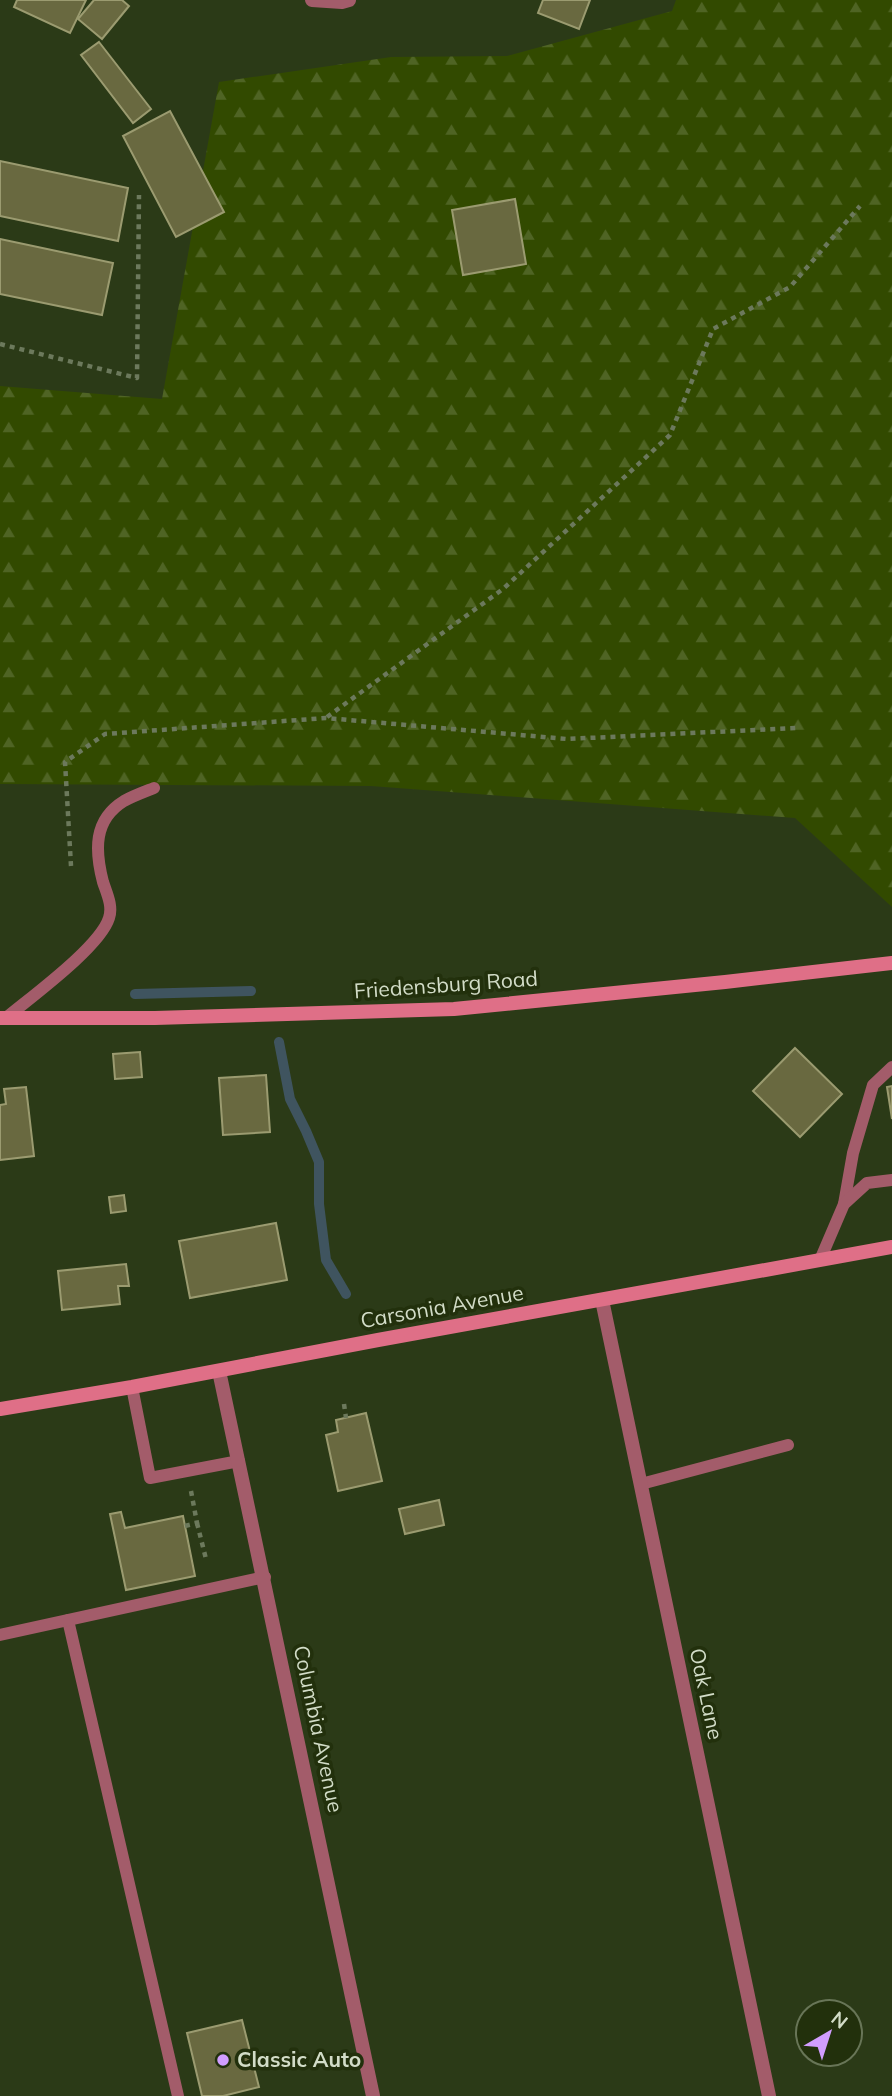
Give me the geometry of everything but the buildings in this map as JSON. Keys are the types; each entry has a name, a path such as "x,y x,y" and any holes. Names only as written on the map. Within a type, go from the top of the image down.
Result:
{"street":[{"path":"312,0 349,0"},
{"name":"Friedensburg Road","path":"3,1018 155,1018 454,1009 892,963"},
{"name":"Carsonia Avenue","path":"0,1409 892,1247"},
{"name":"Oak Lane","path":"602,1300 769,2096"},
{"name":"Columbia Avenue","path":"219,1371 265,1577 373,2096"}],"lane":[{"path":"3,1018 45,986 102,933 111,908 103,879 97,836 105,819 123,802 153,788"},
{"path":"820,1260 844,1204 853,1153 873,1085 892,1067"},
{"path":"844,1204 867,1183 892,1180"},
{"path":"132,1387 150,1478 239,1461"},
{"path":"641,1484 788,1445"},
{"path":"0,1635 265,1577"},
{"path":"68,1620 178,2096"}],"path":[{"path":"0,344 136,378 139,195"},
{"path":"326,718 503,589 670,435 713,330 790,288 860,206"},
{"path":"71,866 65,762 105,734 326,718 567,739 796,728"},
{"path":"344,1404 346,1418"},
{"path":"187,1471 206,1559"},
{"path":"185,1526 197,1523"}],"green space":[{"path":"676,0 892,0 892,907 795,818 371,786 0,784 0,386 162,399 219,82 391,57 507,56 672,11"}],"waterway":[{"path":"135,994 251,991"},
{"path":"279,1042 290,1099 319,1162 319,1204 326,1260 346,1294"}],"place":[{"name":"Classic Auto","path":"223,2060"}]}
